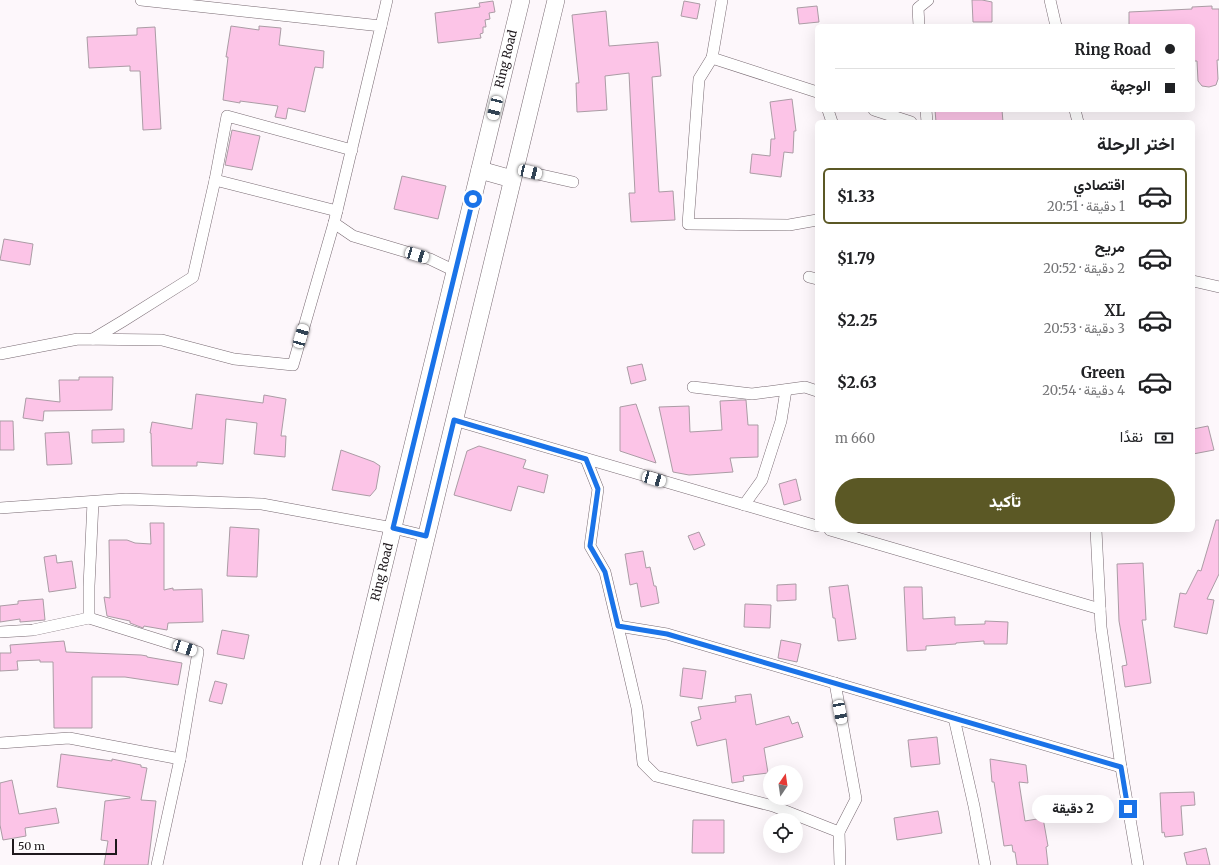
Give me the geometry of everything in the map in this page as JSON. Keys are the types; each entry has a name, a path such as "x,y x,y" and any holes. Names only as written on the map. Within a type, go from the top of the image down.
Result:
{"main road":[{"name":"Ring Road","path":"311,865 521,0"},
{"path":"347,865 556,0"},
{"path":"480,170 514,174"}],"street":[{"path":"141,0 381,26"},
{"path":"0,354 78,339 162,340 234,359 293,365 334,223 387,0"},
{"path":"722,0 712,58 698,79 688,224 789,225 815,220"},
{"path":"912,0 919,24"},
{"path":"919,24 918,8 928,0"},
{"path":"1050,0 1056,24"},
{"path":"712,58 815,91"},
{"path":"880,112 905,120"},
{"path":"92,339 124,321 193,276 215,180 227,116 352,150"},
{"path":"514,174 573,182"},
{"path":"215,180 337,210"},
{"path":"334,223 353,236 430,259 455,271"},
{"path":"1195,282 1219,288"},
{"path":"693,387 752,394 805,387 815,390"},
{"path":"744,505 762,480 781,421 786,390"},
{"path":"454,420 815,525"},
{"path":"586,459 598,489 590,546 605,572 637,708 643,763 656,776 773,806 839,832"},
{"path":"0,508 126,499 262,504 393,528 426,536"},
{"path":"89,618 93,502"},
{"path":"837,532 1100,609"},
{"path":"1096,532 1101,627 1121,767 1138,865"},
{"path":"0,632 32,630 89,618 198,652 180,759 157,865"},
{"path":"618,626 667,634 1121,767"},
{"path":"835,683 856,799 839,832 840,865"},
{"path":"954,718 974,806 985,865"},
{"path":"0,744 70,738 180,759"}],"building":[{"path":"972,0 992,2 992,22 973,22"},
{"path":"493,1 495,12 489,13 490,19 485,20 486,27 483,27 483,33 480,34 481,38 438,43 435,13 480,7 479,3"},
{"path":"684,1 700,4 697,19 681,16"},
{"path":"817,6 819,22 799,24 797,8"},
{"path":"1212,6 1212,9 1219,9 1219,60 1217,60 1218,79 1216,85 1209,87 1202,86 1198,81 1197,61 1195,61 1195,24 1129,24 1129,12 1192,9 1192,7"},
{"path":"606,11 609,46 658,42 661,76 652,77 659,192 673,191 675,220 631,222 629,193 635,193 629,73 605,76 607,110 577,112 576,83 579,83 572,15"},
{"path":"231,26 259,30 259,26 281,28 279,45 324,51 323,68 315,67 305,112 288,108 286,119 275,117 278,106 223,100 228,57 226,57"},
{"path":"155,27 161,129 143,130 140,71 130,71 130,66 89,68 87,37 137,35 137,28"},
{"path":"792,99 796,131 794,131 793,153 784,152 781,177 750,173 752,154 770,156 771,139 775,139 770,102"},
{"path":"935,112 1002,112 1003,120 936,120"},
{"path":"232,130 260,136 252,170 225,165"},
{"path":"402,176 446,186 438,219 394,209"},
{"path":"4,239 33,244 30,265 0,260"},
{"path":"642,364 646,380 631,384 627,367"},
{"path":"79,377 113,377 112,410 44,411 43,421 23,418 26,398 60,402 59,380 79,380"},
{"path":"196,394 263,403 264,395 286,399 281,436 286,436 285,457 254,454 257,423 226,419 223,464 197,462 197,466 152,466 150,433 152,422 192,429"},
{"path":"746,400 748,425 758,425 758,457 730,458 733,472 689,475 673,472 659,407 689,406 690,432 722,430 720,401"},
{"path":"636,404 656,463 620,451 620,407"},
{"path":"0,421 13,421 14,450 0,450"},
{"path":"1208,426 1214,450 1195,454 1195,429"},
{"path":"124,429 124,442 92,443 92,430"},
{"path":"69,432 72,464 47,465 45,433"},
{"path":"479,446 526,460 523,468 548,475 544,493 518,486 511,511 454,495 467,451"},
{"path":"341,450 374,462 380,466 376,489 370,496 332,490"},
{"path":"796,479 801,500 784,505 779,484"},
{"path":"1216,520 1219,520 1219,574 1207,599 1214,600 1207,634 1174,627 1180,593 1186,594 1198,570 1201,571"},
{"path":"150,523 164,523 164,590 173,588 173,590 202,589 203,622 168,623 167,630 144,626 143,628 130,623 130,621 107,616 104,597 110,598 109,540 127,540 135,543 151,544"},
{"path":"230,527 259,529 257,577 227,576"},
{"path":"699,532 705,545 694,550 688,536"},
{"path":"643,551 646,568 650,567 654,586 656,586 659,603 641,607 637,583 630,585 625,554"},
{"path":"56,555 57,563 72,561 76,588 49,592 44,557"},
{"path":"1143,563 1146,620 1142,620 1151,683 1125,687 1122,666 1127,665 1119,621 1117,564"},
{"path":"796,584 796,600 777,601 777,585"},
{"path":"848,585 856,639 838,641 829,587"},
{"path":"904,587 922,587 923,619 955,617 955,625 985,624 985,621 1008,622 1007,644 984,644 984,641 926,646 926,650 907,651"},
{"path":"43,599 45,620 20,622 20,619 0,622 0,606 18,604 18,601"},
{"path":"745,604 771,605 770,628 744,627"},
{"path":"222,630 249,635 244,659 217,654"},
{"path":"781,640 801,644 797,662 778,658"},
{"path":"64,641 66,652 141,655 182,663 178,685 125,677 92,677 92,728 54,728 53,662 40,662 40,660 17,661 18,670 0,671 0,653 11,653 10,645"},
{"path":"683,668 706,671 702,699 680,696"},
{"path":"215,681 227,684 222,704 209,701"},
{"path":"751,694 756,725 789,716 792,724 798,722 803,737 764,748 767,765 763,765 763,774 743,776 744,781 732,783 726,739 697,746 691,722 701,719 698,707 736,702 735,696"},
{"path":"937,737 940,764 911,767 908,740"},
{"path":"61,754 112,761 112,759 141,765 141,767 147,768 141,800 156,801 148,865 104,865 108,841 101,840 105,801 130,797 57,787"},
{"path":"990,759 1026,765 1028,783 1019,782 1025,821 1043,818 1048,846 1046,847 1048,865 1017,865 1015,852 1013,852 1012,845 1004,846 994,782 992,782"},
{"path":"12,780 19,814 56,808 59,823 25,828 26,836 3,840 0,825 0,783"},
{"path":"1194,792 1195,805 1181,806 1183,835 1165,837 1164,832 1162,833 1160,793"},
{"path":"938,811 942,833 897,840 894,818"},
{"path":"693,820 724,820 724,853 692,853"},
{"path":"1206,848 1210,865 1187,865 1184,853"}],"route":[{"path":"473,199 393,528 426,536 454,420 586,459 598,489 590,546 605,572 618,626 667,634 1121,767 1128,809"}]}
